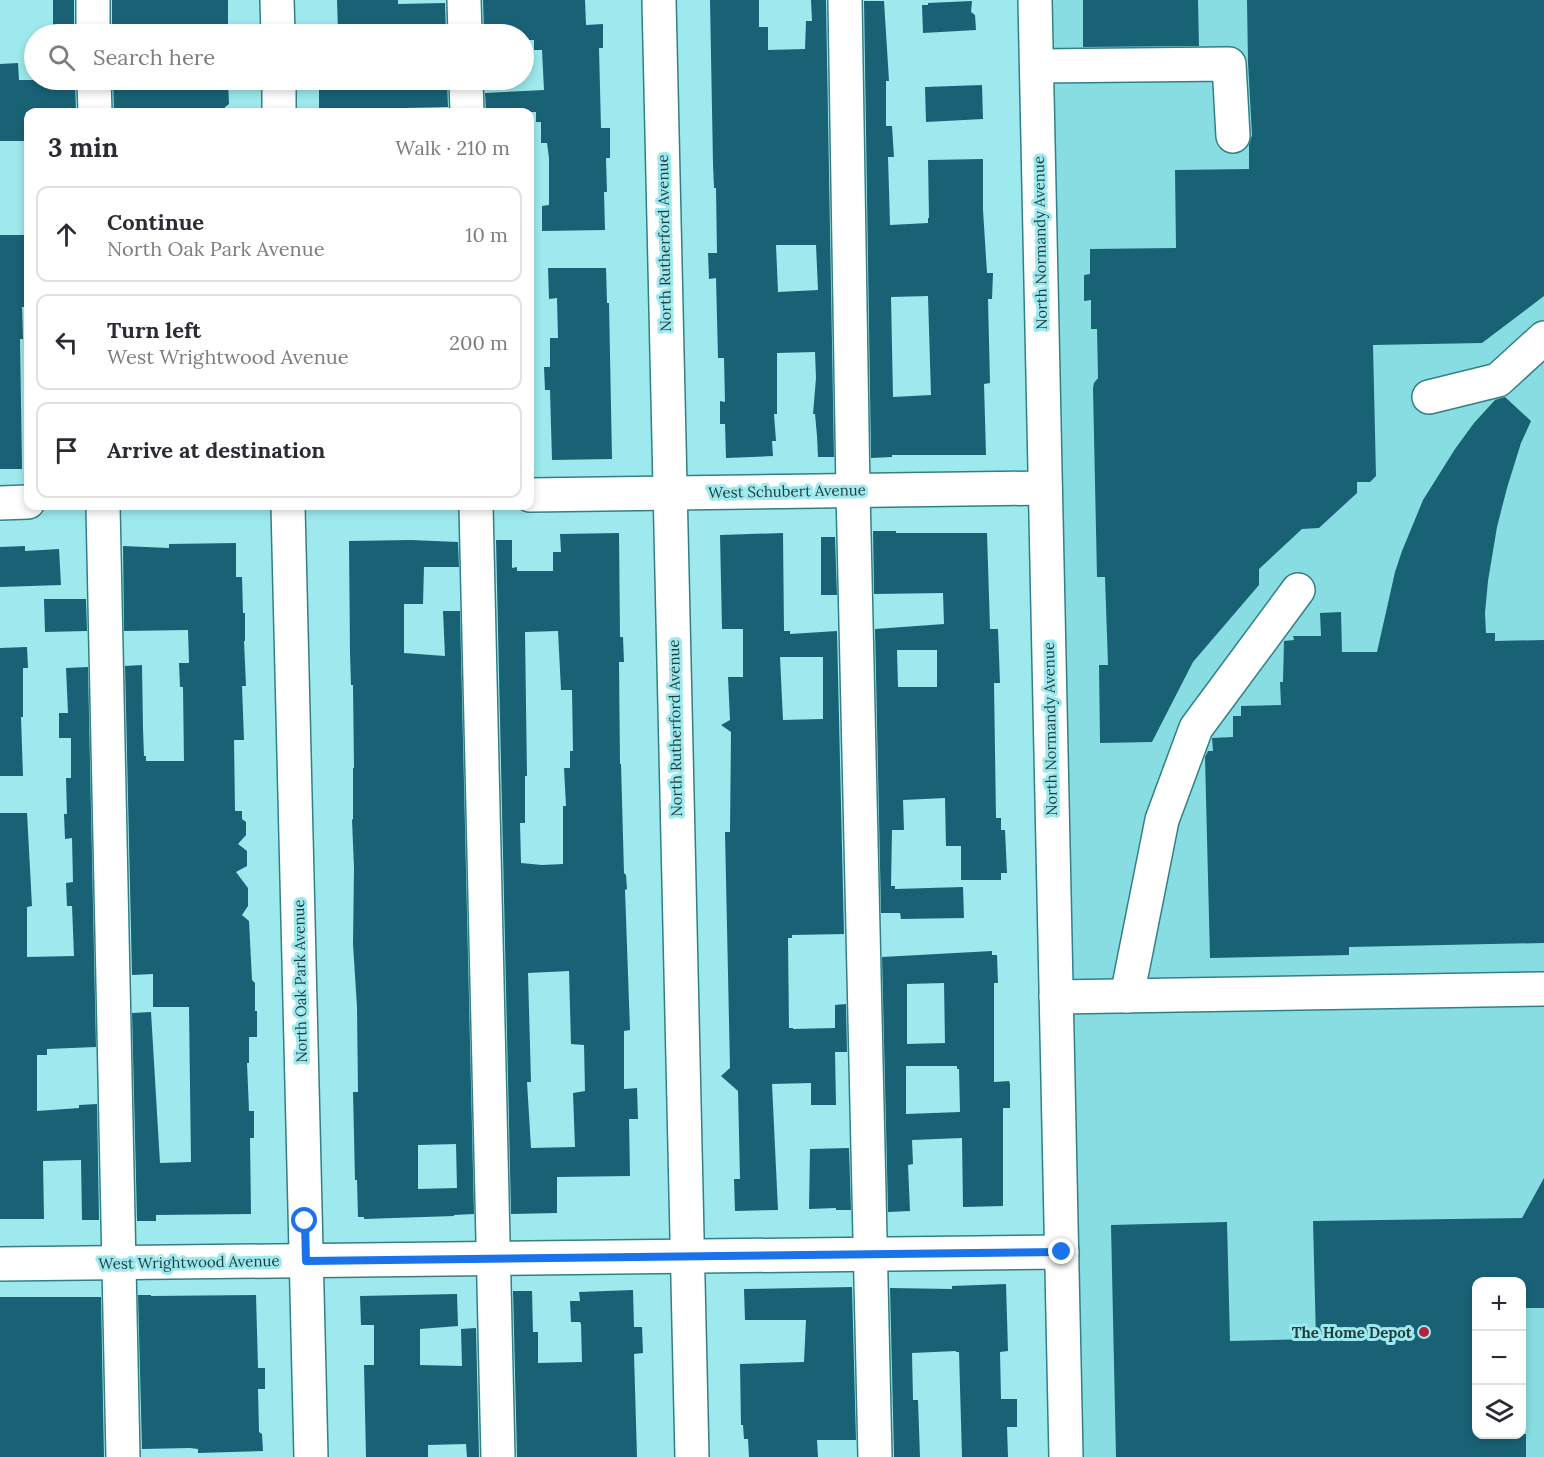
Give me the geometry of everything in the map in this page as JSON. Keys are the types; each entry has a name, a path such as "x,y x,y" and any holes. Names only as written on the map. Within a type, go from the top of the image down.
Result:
{"street":[{"path":"93,0 93,24"},
{"path":"277,0 278,24"},
{"path":"464,0 465,24"},
{"name":"North Rutherford Avenue","path":"659,0 692,1457"},
{"path":"845,0 853,490 875,1457"},
{"name":"North Normandy Avenue","path":"1035,0 1066,1457"},
{"path":"1036,66 1229,64 1233,136"},
{"path":"94,90 95,108"},
{"path":"279,90 279,108"},
{"path":"466,90 467,108"},
{"path":"1429,397 1498,380 1544,338"},
{"name":"West Schubert Avenue","path":"534,495 1045,488"},
{"path":"0,503 24,502"},
{"path":"103,510 123,1457"},
{"name":"North Oak Park Avenue","path":"288,510 311,1457"},
{"path":"476,510 498,1457"},
{"path":"1127,996 1162,820 1197,728 1298,590"},
{"path":"1056,998 1544,989"},
{"name":"West Wrightwood Avenue","path":"0,1264 1062,1252"}],"shaded area":[{"path":"1046,0 1544,0 1544,1457 1082,1457"}],"building":[{"path":"53,0 74,0 74,24 53,24"},
{"path":"112,0 228,0 228,24 112,24"},
{"path":"337,0 398,0 398,4 445,3 446,24 338,24"},
{"path":"483,0 585,0 586,25 603,24 603,48 599,48 601,128 610,128 610,158 606,158 607,192 604,192 605,230 542,231 542,206 549,205 549,158 547,143 541,143 541,122 536,122 534,108 486,108 485,93 544,90 542,50 534,50 534,24 484,24"},
{"path":"710,0 759,0 759,27 768,27 768,50 805,49 806,21 812,21 811,0 826,0 834,457 818,457 815,414 813,414 816,378 815,352 777,353 777,414 774,414 776,441 772,441 773,456 726,458 725,424 720,424 720,401 725,402 724,358 718,358 716,278 709,279 708,253 717,253 716,188 714,188","holes":["776,245 816,245 818,290 778,292"]},
{"path":"1083,0 1198,0 1199,46 1083,47"},
{"path":"1247,0 1544,0 1544,296 1482,343 1373,345 1376,476 1370,482 1357,482 1357,493 1319,528 1302,529 1259,569 1259,585 1193,662 1152,742 1100,743 1099,665 1108,665 1105,577 1097,577 1093,388 1098,378 1097,329 1091,329 1091,300 1084,301 1084,275 1090,274 1090,249 1176,248 1175,170 1249,169 1249,145 1252,135"},
{"path":"864,1 884,1 889,81 886,81 886,126 892,126 894,157 888,157 890,225 928,223 928,160 983,159 987,273 993,273 992,299 988,299 990,383 984,384 986,455 892,455 892,457 871,458","holes":["928,296 931,395 893,397 891,297"]},
{"path":"972,1 971,12 975,15 976,30 923,33 922,5"},
{"path":"18,63 19,80 24,80 24,90 75,90 76,108 24,108 24,141 0,141 0,64"},
{"path":"982,85 983,119 926,122 925,87"},
{"path":"113,90 228,90 229,104 225,108 114,108"},
{"path":"319,90 447,90 448,107 319,108"},
{"path":"0,235 24,235 23,339 20,339 22,469 0,469"},
{"path":"548,268 606,268 607,303 609,303 612,459 552,460 550,390 545,390 544,367 550,367 550,338 558,338 557,298 549,299"},
{"path":"1505,397 1531,421 1521,443 1497,527 1488,581 1486,633 1495,633 1495,641 1544,640 1544,943 1349,947 1349,955 1210,958 1205,757 1208,751 1213,751 1212,738 1233,737 1233,716 1241,716 1241,706 1281,705 1280,682 1283,682 1284,641 1294,640 1293,636 1321,636 1320,613 1341,612 1342,652 1377,652 1395,572 1423,500 1474,423 1495,400"},
{"path":"873,531 987,533 990,629 998,629 1000,683 994,683 996,818 1001,818 1001,830 1005,830 1007,873 1001,873 1001,880 961,880 961,846 946,846 945,798 903,800 904,830 892,830 891,886 895,886 895,889 963,887 964,918 901,919 900,913 881,913 875,629 944,624 943,593 874,594","holes":["897,650 937,650 937,687 898,687"]},
{"path":"619,533 620,637 623,637 624,662 619,662 620,764 624,873 627,889 625,890 630,1030 624,1031 624,1089 637,1088 638,1119 629,1119 630,1176 557,1177 557,1213 511,1214 496,540 512,540 512,568 517,567 517,571 553,571 553,552 561,552 560,534","holes":["558,631 561,690 572,690 573,751 570,751 570,768 564,768 566,806 563,806 563,864 521,863 520,823 525,823 525,776 527,776 525,632","569,971 571,1044 584,1045 585,1091 573,1093 575,1147 531,1148 527,1082 531,1082 528,973"]},
{"path":"783,533 784,631 790,631 790,634 837,631 844,934 792,935 792,938 788,938 789,1028 835,1028 835,1005 846,1004 847,1052 835,1052 836,1105 811,1105 811,1083 772,1084 778,1210 735,1211 734,1179 740,1179 738,1091 721,1076 730,1068 725,832 730,832 731,732 721,725 730,720 728,677 743,677 743,629 722,629 720,535","holes":["780,657 823,657 823,719 783,720"]},
{"path":"821,537 835,537 837,595 821,595"},
{"path":"349,541 458,542 459,567 424,567 423,604 404,604 404,653 445,656 443,611 460,611 474,1214 364,1219 364,1217 358,1217 353,1092 358,1092 357,1007 353,944 354,768","holes":["456,1144 457,1188 418,1189 418,1145"]},
{"path":"236,543 236,577 242,577 243,613 245,613 246,686 242,686 244,740 234,740 235,811 242,811 242,819 246,822 246,835 238,844 247,851 247,866 236,872 248,888 248,906 242,915 249,921 252,980 255,983 255,1011 257,1011 257,1037 249,1037 249,1063 247,1063 249,1111 254,1111 254,1138 250,1138 251,1214 156,1215 156,1221 137,1221 132,1013 151,1012 160,1163 191,1162 189,1007 153,1007 153,974 132,975 125,666 142,665 146,761 184,761 183,687 180,687 179,663 189,663 188,630 124,631 123,546 169,548 169,544"},
{"path":"25,546 25,551 59,549 61,585 0,587 0,547"},
{"path":"44,599 86,599 87,631 45,632"},
{"path":"27,647 28,668 23,668 23,717 21,717 23,776 0,776 0,648"},
{"path":"88,667 96,1047 47,1049 47,1055 37,1055 37,1111 79,1108 79,1105 97,1104 99,1220 82,1220 81,1160 43,1161 44,1219 0,1219 0,813 27,813 32,906 27,907 27,957 74,956 72,906 67,906 66,883 73,882 72,838 65,839 64,814 67,814 66,778 71,778 71,738 59,738 59,713 68,713 66,668"},
{"path":"992,951 992,955 997,955 998,983 994,983 994,1082 1009,1081 1010,1084 1010,1108 1003,1108 1003,1206 963,1207 962,1138 912,1140 913,1164 908,1165 910,1211 888,1212 882,957","holes":["944,983 945,1043 907,1044 907,984","906,1066 957,1066 959,1069 960,1112 906,1114"]},
{"path":"849,1148 851,1210 809,1209 810,1149"},
{"name":"The Home Depot","path":"1544,1178 1544,1308 1526,1308 1526,1277 1472,1277 1472,1439 1526,1439 1526,1457 1116,1457 1111,1225 1227,1222 1230,1341 1316,1339 1313,1221 1522,1218"},
{"path":"1006,1284 1008,1351 1000,1352 1001,1399 1017,1399 1017,1427 1007,1427 1008,1457 962,1457 959,1352 956,1351 912,1353 913,1400 918,1400 920,1457 894,1457 890,1288 952,1289 952,1286"},
{"path":"852,1287 856,1440 817,1440 818,1457 749,1457 748,1439 744,1439 743,1425 741,1425 740,1364 804,1362 806,1320 745,1320 744,1289"},
{"path":"633,1290 634,1327 642,1327 643,1353 634,1354 637,1457 517,1457 513,1291 532,1291 533,1332 538,1332 538,1363 582,1362 581,1324 571,1322 570,1301 580,1301 579,1292"},
{"path":"457,1294 458,1326 420,1329 420,1365 462,1366 461,1329 476,1328 479,1457 467,1457 466,1444 428,1445 428,1457 366,1457 364,1365 374,1365 374,1325 361,1325 360,1296"},
{"path":"138,1295 256,1295 258,1368 265,1368 265,1389 258,1389 259,1432 262,1434 263,1451 198,1453 198,1449 190,1448 142,1449"},
{"path":"0,1297 101,1297 104,1457 0,1457"}],"place":[{"name":"The Home Depot","path":"1424,1332"}],"route":[{"path":"305,1221 306,1261 1062,1252"}]}
